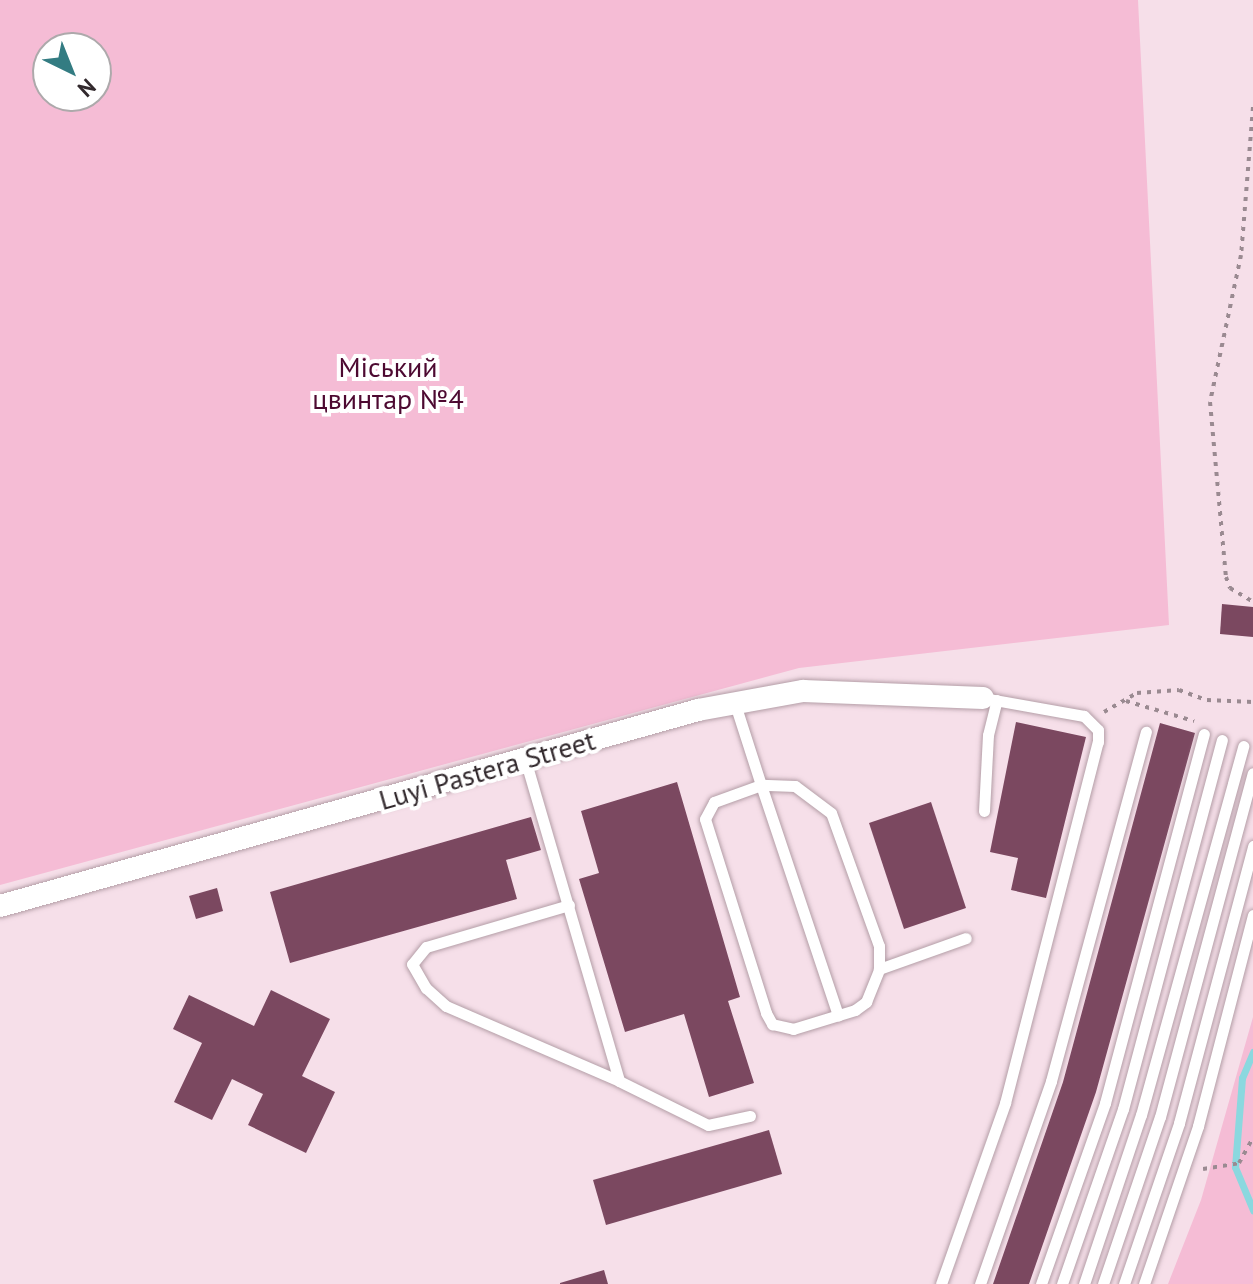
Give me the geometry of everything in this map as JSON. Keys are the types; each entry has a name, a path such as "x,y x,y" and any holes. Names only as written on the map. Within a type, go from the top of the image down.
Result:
{"street":[{"name":"Luyi Pastera Street","path":"0,906 525,759 735,704 803,691 990,699"}],"lane":[{"path":"941,1284 1009,1089 1098,742 1091,719 990,699 984,811"},
{"path":"735,704 838,1015"},
{"path":"980,1284 1051,1081 1146,732"},
{"path":"1041,1284 1105,1103 1204,734"},
{"path":"1062,1284 1123,1109 1222,740"},
{"path":"1084,1284 1141,1115 1243,746"},
{"path":"525,759 619,1081"},
{"path":"1103,1284 1160,1117 1253,773"},
{"path":"761,785 795,786 831,813 879,946 879,969 866,1002 838,1015 782,1029 766,1013 705,819 714,802 761,785"},
{"path":"1124,1284 1179,1123 1253,846"},
{"path":"569,905 426,947 412,964 426,988 446,1006 619,1081 708,1125 750,1116"},
{"path":"1144,1284 1198,1126 1253,915"},
{"path":"879,969 966,938"}],"path":[{"path":"1253,107 1241,255 1210,402 1226,577 1230,588 1253,602"},
{"path":"1091,719 1137,693 1179,690 1207,700 1253,702"},
{"path":"1124,700 1192,719 1204,734"},
{"path":"1198,1170 1239,1163 1253,1138"}],"green space":[{"name":"Міський цвинтар №4","path":"0,0 1138,0 1169,625 799,668 0,885"},
{"path":"1253,1017 1253,1284 1168,1284 1201,1200"}],"building":[{"path":"1222,604 1253,607 1253,637 1220,634"},
{"path":"1016,722 1086,737 1046,898 1011,890 1018,858 990,852"},
{"path":"1160,723 1195,733 1096,1092 1029,1284 993,1284 1063,1082"},
{"path":"677,782 740,997 728,1001 754,1083 709,1097 684,1014 625,1032 579,879 599,873 581,811"},
{"path":"931,802 966,908 904,929 869,823"},
{"path":"531,817 541,850 506,860 517,899 290,963 270,892"},
{"path":"217,888 223,911 196,919 189,896"},
{"path":"271,990 330,1019 302,1076 335,1092 306,1153 248,1125 263,1094 232,1079 212,1120 174,1102 202,1043 173,1029 189,995 254,1026"},
{"path":"769,1130 782,1174 606,1225 593,1180"},
{"path":"604,1270 608,1284 560,1284 560,1283"}],"waterway":[{"path":"1253,1052 1242,1078 1235,1167 1253,1210"}]}
